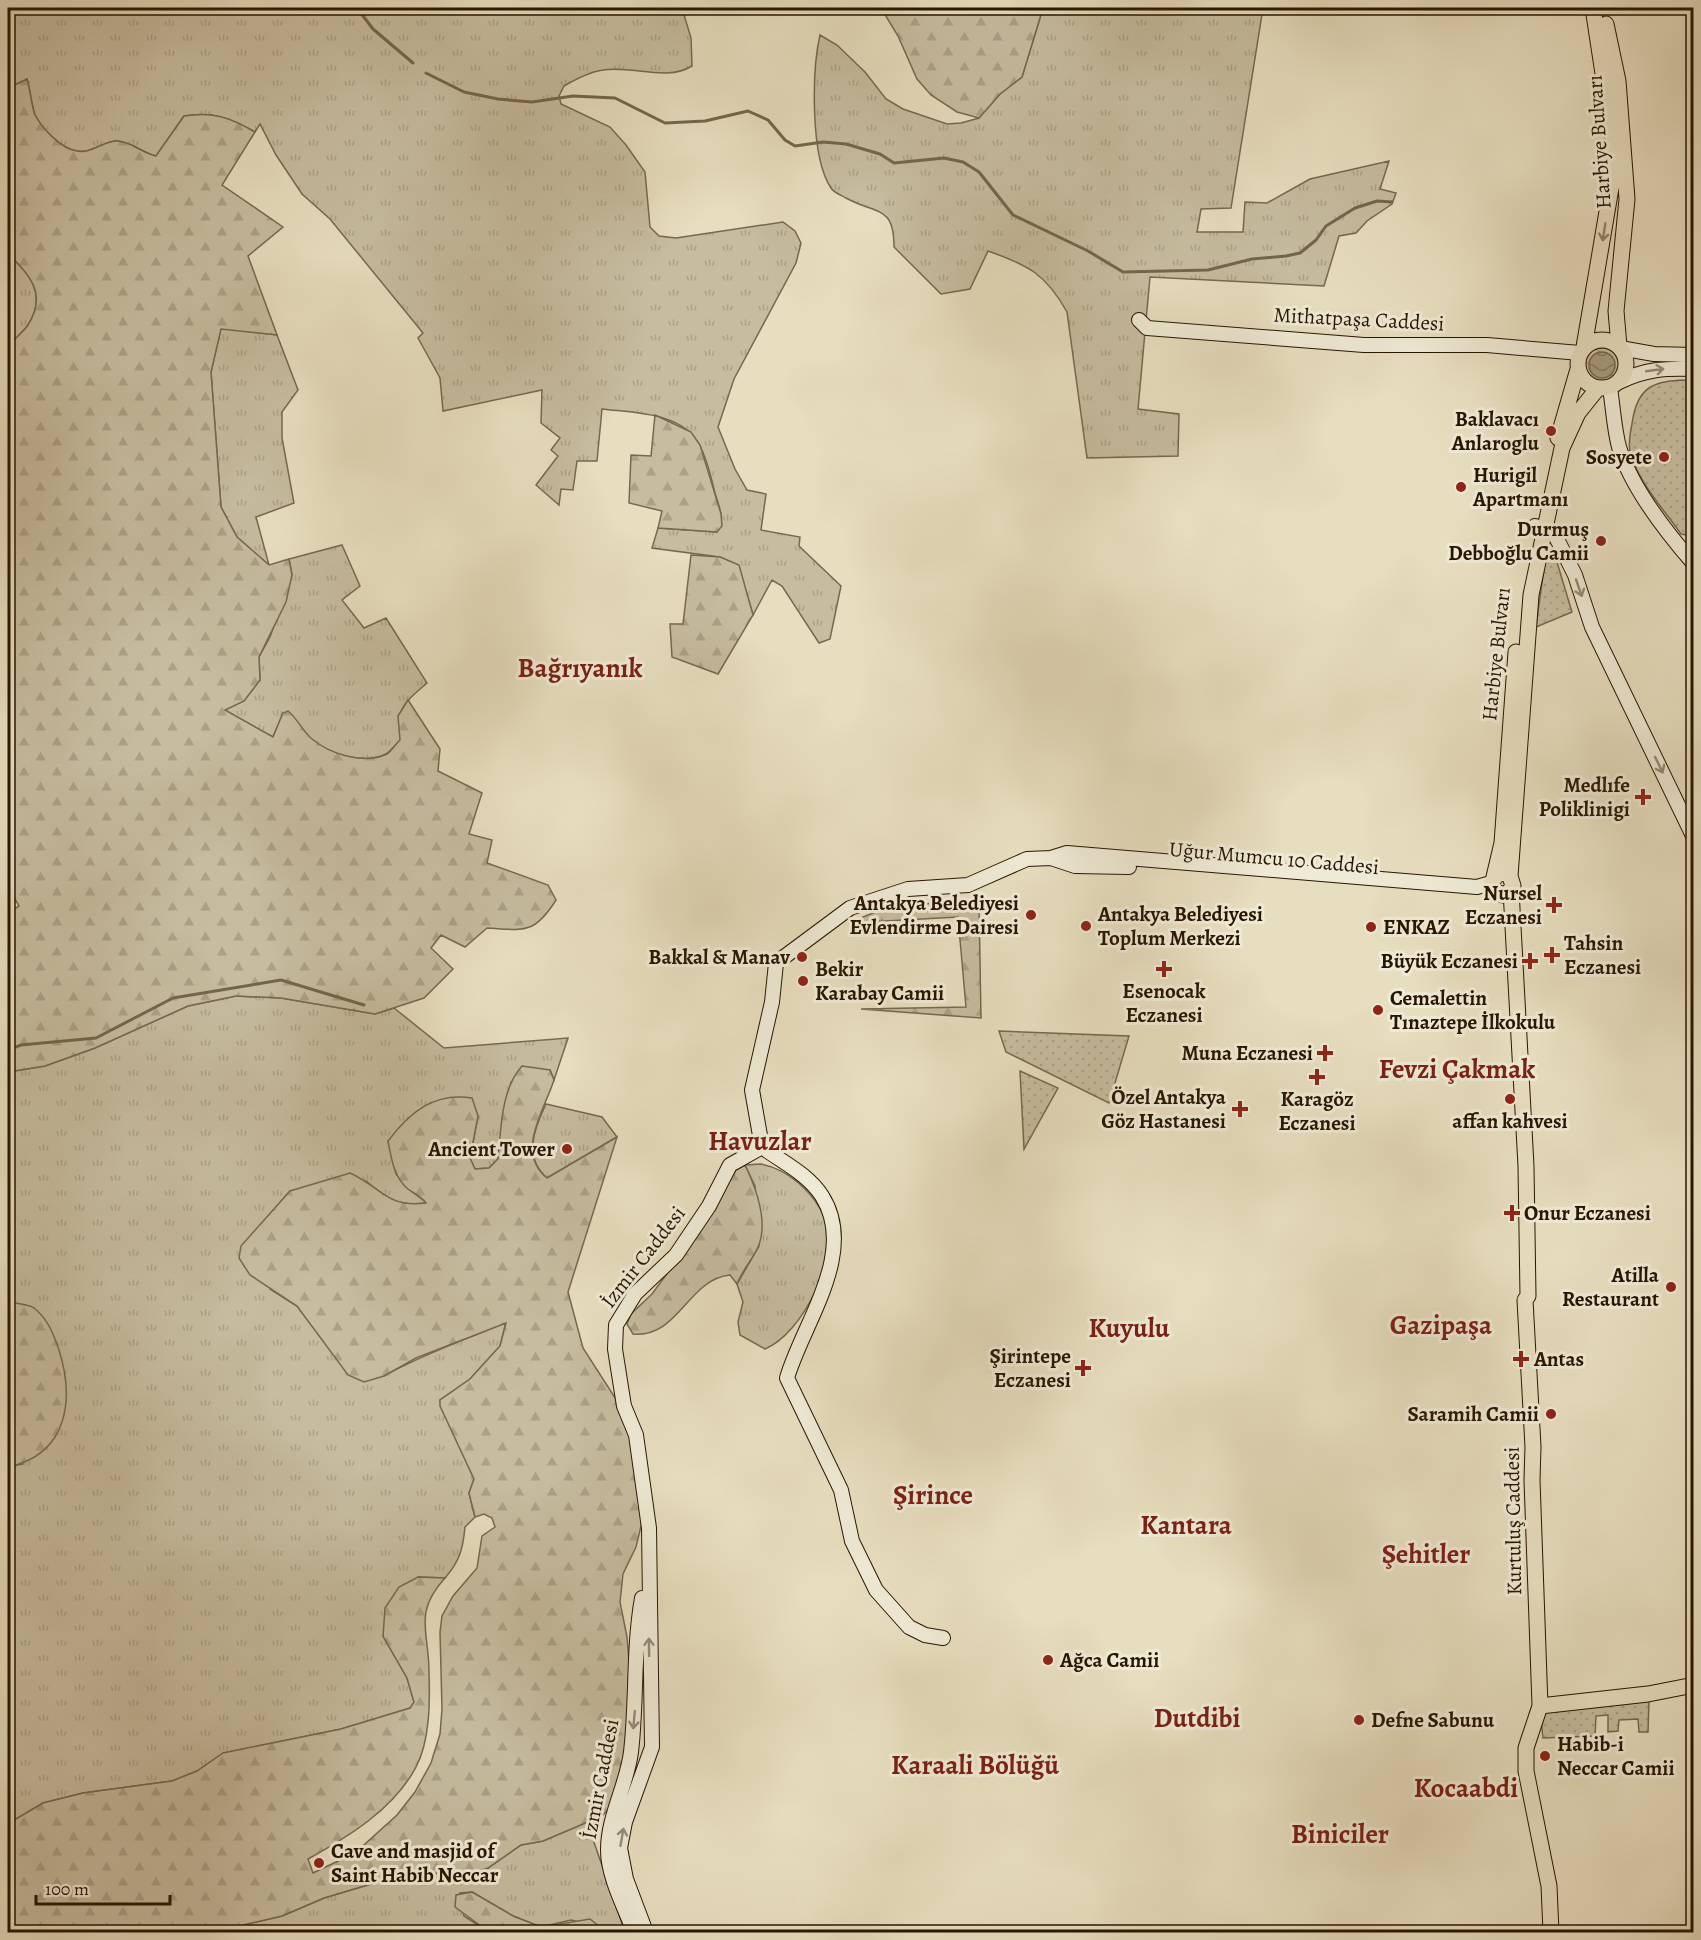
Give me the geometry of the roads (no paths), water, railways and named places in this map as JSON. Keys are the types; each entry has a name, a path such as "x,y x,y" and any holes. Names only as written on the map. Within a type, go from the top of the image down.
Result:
{"main road":[{"name":"Harbiye Bulvarı","path":"1511,883 1531,595 1540,527 1581,356 1611,188 1613,139 1593,8"},
{"name":"Harbiye Bulvarı","path":"1493,884 1502,843 1509,722 1522,596 1562,448 1578,413 1627,368 1627,360 1619,347 1616,311 1627,199 1618,81 1602,8"},
{"path":"1609,386 1586,381 1581,356 1605,340 1619,347"},
{"name":"Uğur Mumcu 10 Caddesi","path":"1493,884 1504,873 1511,883"},
{"name":"Kurtuluş Caddesi","path":"1511,883 1526,1166 1528,1296 1525,1300 1533,1447 1532,1480 1540,1706 1526,1748 1526,1771 1549,1886 1551,1932"},
{"path":"1540,1706 1648,1694 1694,1685"}],"street":[{"name":"Mithatpaşa Caddesi","path":"1139,320 1147,328 1364,345 1487,345 1581,356"},
{"path":"1619,347 1654,354 1694,355"},
{"path":"1694,369 1658,368 1638,373 1609,386 1620,448 1643,496 1663,527 1694,564"},
{"path":"1540,527 1555,535 1575,575 1592,627 1694,838"},
{"name":"Uğur Mumcu 10 Caddesi","path":"762,1147 752,1090 772,1002 776,963 850,908 908,889 968,885 1027,859 1051,858 1073,853 1477,886 1493,884"},
{"path":"762,1147 808,1180 822,1196 834,1238 833,1252 822,1292 794,1355 788,1378 842,1490 852,1541 876,1590 909,1627 925,1635 943,1638"},
{"name":"İzmir Caddesi","path":"646,1932 626,1879 620,1848 625,1822 652,1747 649,1528 636,1435 624,1406 615,1349 616,1325 635,1294 676,1255 709,1206 730,1165 762,1147"},
{"name":"İzmir Caddesi","path":"634,1932 608,1853 610,1827 630,1755 636,1693 636,1634 649,1557"}],"water":[{"path":"1602,352 1611,356 1615,365 1611,374 1602,378 1593,374 1589,365 1593,356"}],"waterway":[{"path":"357,8 373,29 413,63"},
{"path":"426,73 464,92 498,99 532,102 573,96 615,98 665,123 705,121 748,111 768,120 785,140 795,146 823,142 846,144 880,154 894,163 944,158 963,162 979,172 1013,215 1088,251 1123,272 1208,270 1252,259 1300,253 1316,240 1326,226 1355,208 1377,201 1392,202"},
{"path":"8,1050 21,1045 96,1038 173,998 281,980 364,1005"}],"place":[{"name":"Baklavacı Anlaroglu","path":"1551,431"},
{"name":"Sosyete","path":"1664,457"},
{"name":"Hurigil Apartmanı","path":"1461,487"},
{"name":"Durmuş Debboğlu Camii","path":"1601,541"},
{"name":"Medlıfe Poliklinigi","path":"1643,797"},
{"name":"Nursel Eczanesi","path":"1554,905"},
{"name":"Antakya Belediyesi Evlendirme Dairesi","path":"1031,915"},
{"name":"Antakya Belediyesi Toplum Merkezi","path":"1086,926"},
{"name":"ENKAZ","path":"1371,927"},
{"name":"Tahsin Eczanesi","path":"1552,955"},
{"name":"Bakkal & Manav","path":"802,957"},
{"name":"Büyük Eczanesi","path":"1530,961"},
{"name":"Esenocak Eczanesi","path":"1164,969"},
{"name":"Bekir Karabay Camii","path":"803,981"},
{"name":"Cemalettin Tınaztepe İlkokulu","path":"1378,1010"},
{"name":"Muna Eczanesi","path":"1325,1053"},
{"name":"Karagöz Eczanesi","path":"1317,1077"},
{"name":"affan kahvesi","path":"1510,1099"},
{"name":"Özel Antakya Göz Hastanesi","path":"1240,1109"},
{"name":"Ancient Tower","path":"567,1149"},
{"name":"Onur Eczanesi","path":"1512,1213"},
{"name":"Atilla Restaurant","path":"1671,1287"},
{"name":"Antas","path":"1521,1359"},
{"name":"Şirintepe Eczanesi","path":"1083,1368"},
{"name":"Saramih Camii","path":"1551,1414"},
{"name":"Ağca Camii","path":"1048,1660"},
{"name":"Defne Sabunu","path":"1359,1720"},
{"name":"Habib-i Neccar Camii","path":"1545,1756"},
{"name":"Cave and masjid of Saint Habib Neccar","path":"319,1863"}],"district":[{"name":"Bağrıyanık","path":"580,668"},
{"name":"Fevzi Çakmak","path":"1457,1069"},
{"name":"Havuzlar","path":"760,1141"},
{"name":"Gazipaşa","path":"1441,1325"},
{"name":"Kuyulu","path":"1129,1328"},
{"name":"Şirince","path":"933,1495"},
{"name":"Kantara","path":"1186,1525"},
{"name":"Şehitler","path":"1426,1554"},
{"name":"Dutdibi","path":"1197,1718"},
{"name":"Karaali Bölüğü","path":"975,1765"},
{"name":"Kocaabdi","path":"1466,1788"},
{"name":"Biniciler","path":"1340,1834"}]}
